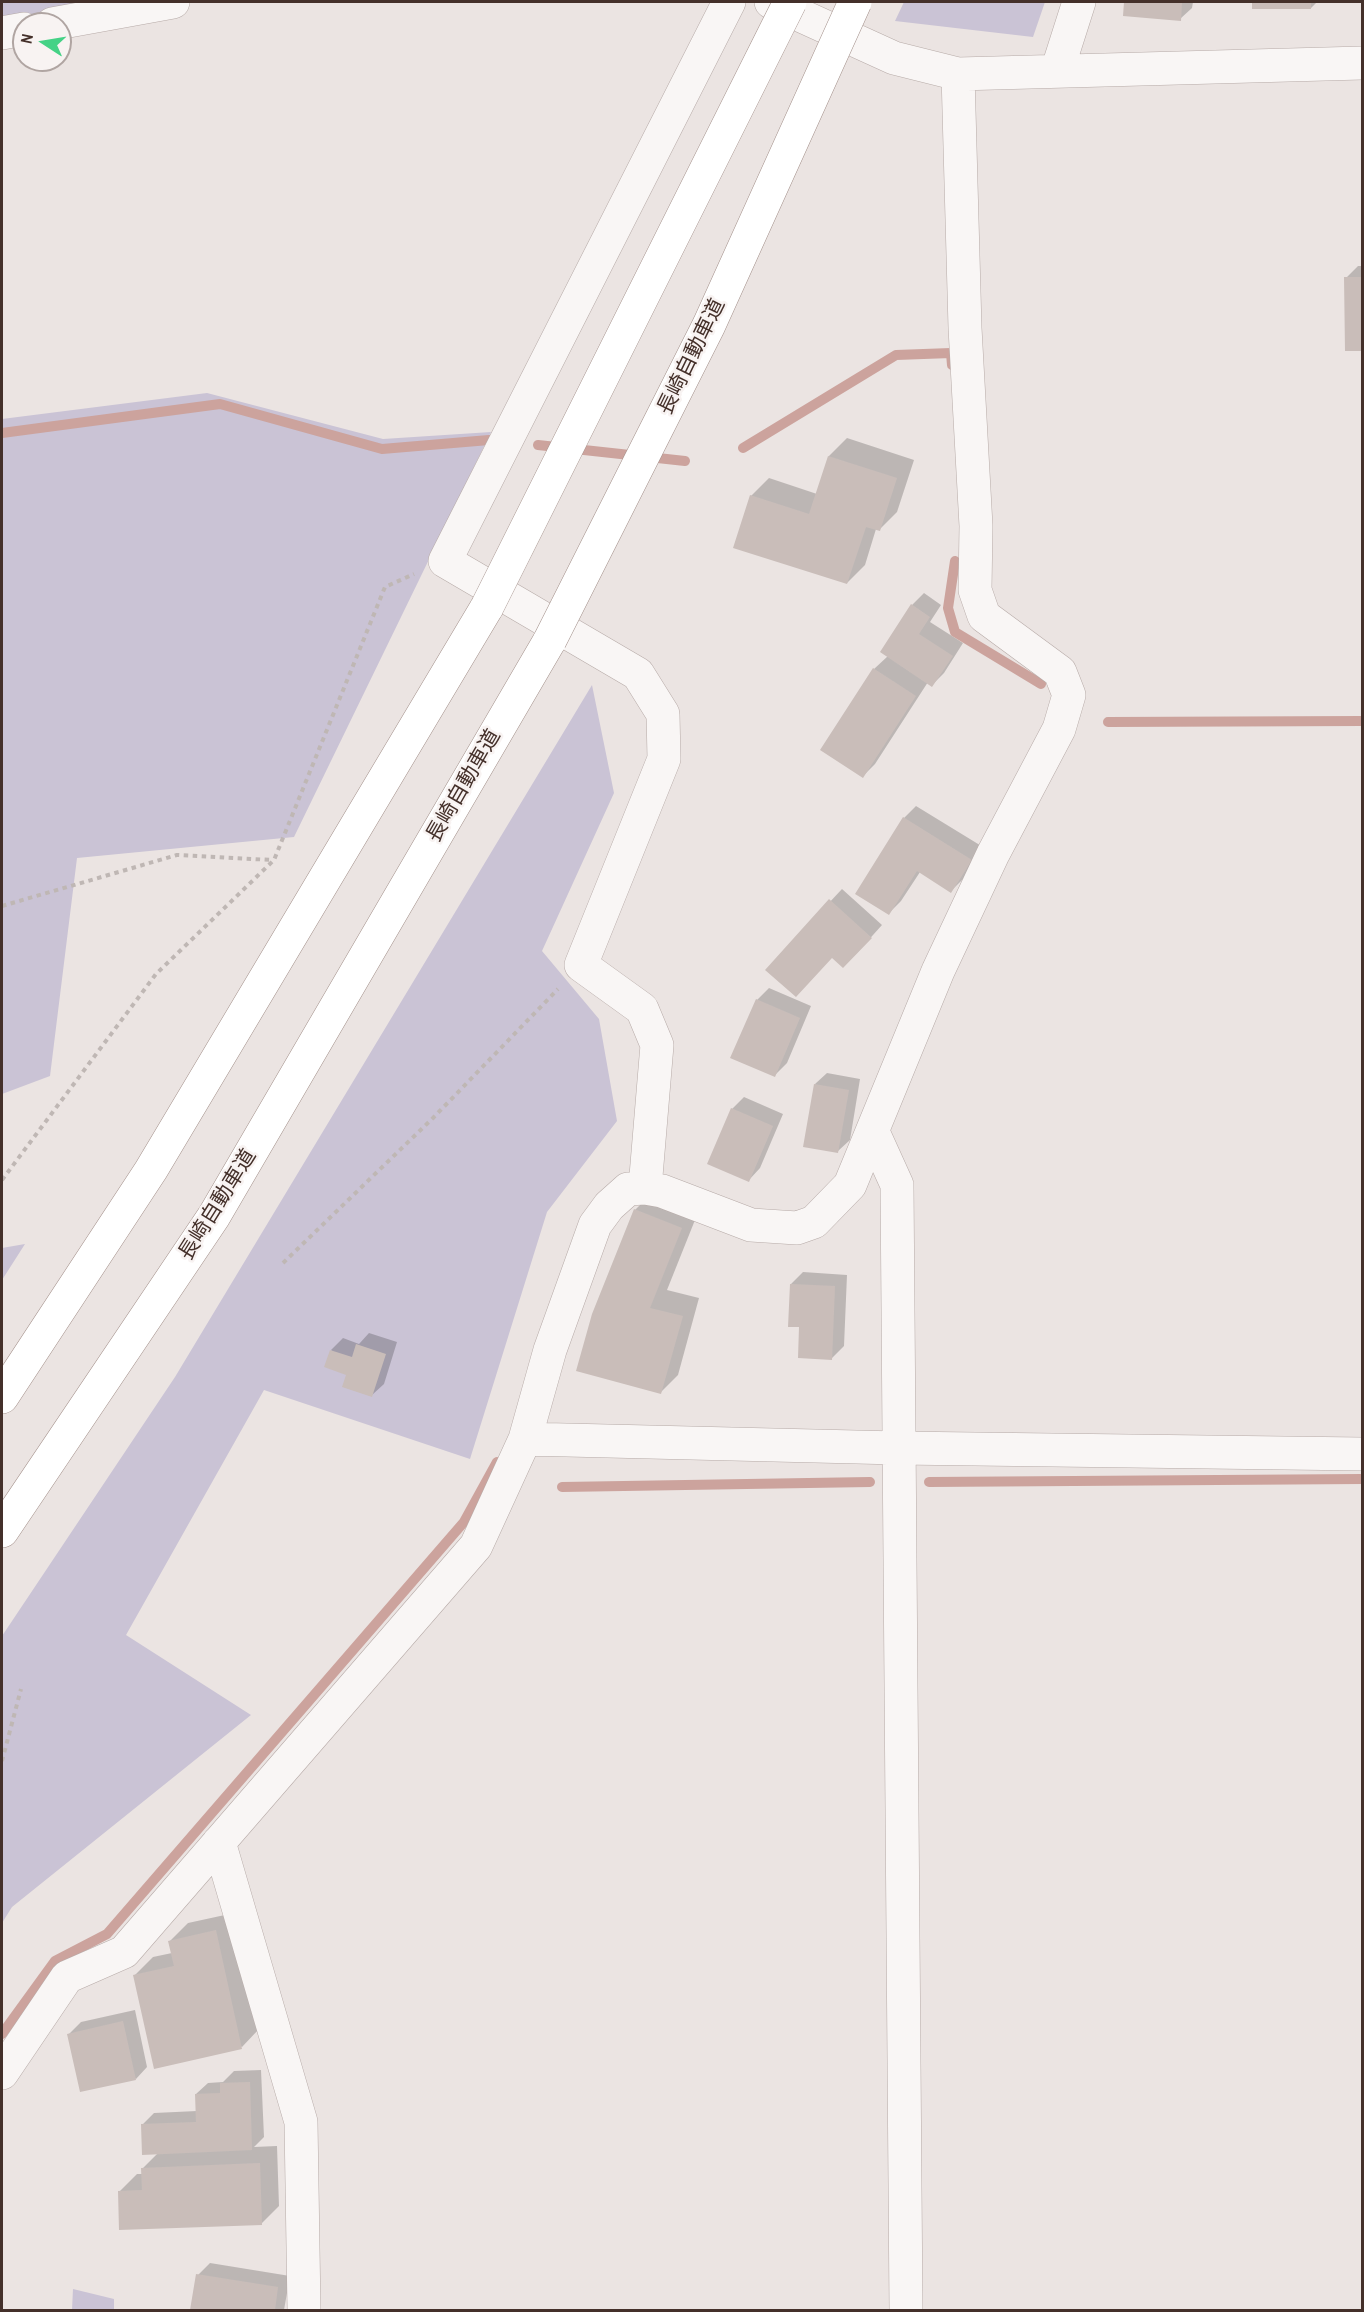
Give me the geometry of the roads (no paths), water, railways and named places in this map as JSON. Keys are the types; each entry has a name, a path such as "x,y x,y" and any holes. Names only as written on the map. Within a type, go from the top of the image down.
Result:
{"highway":[{"path":"2,1397 151,1170 487,608 790,2"},
{"name":"長崎自動車道","path":"2,1532 214,1216 550,640 709,325 855,2"}],"street":[{"path":"72,20 173,2"},
{"path":"645,1188 657,1045 642,1009 581,965 664,759 663,714 638,674 445,561 729,2"},
{"path":"771,2 894,58 958,74 1362,63"},
{"path":"1057,71 1079,2"},
{"path":"2,2073 67,1977 124,1952 476,1546 525,1438 550,1350 595,1225 609,1206 628,1189 645,1188 662,1191 751,1225 797,1228 814,1222 850,1185 938,971 993,854 1059,729 1069,694 1060,672 984,616 975,590 976,526 965,328 958,74"},
{"path":"873,1132 897,1185 906,2310"},
{"path":"525,1438 898,1448 1362,1454"},
{"path":"219,1842 301,2122 304,2310"}],"waterway":[{"path":"743,448 896,355 951,353 952,365"},
{"path":"2,433 220,404 382,449 489,440"},
{"path":"538,445 685,461"},
{"path":"955,561 948,608 955,632 1041,684"},
{"path":"1108,722 1362,721"},
{"path":"2,2034 55,1961 107,1934 464,1522 497,1462"},
{"path":"929,1482 1362,1479"},
{"path":"562,1487 870,1482"}]}
